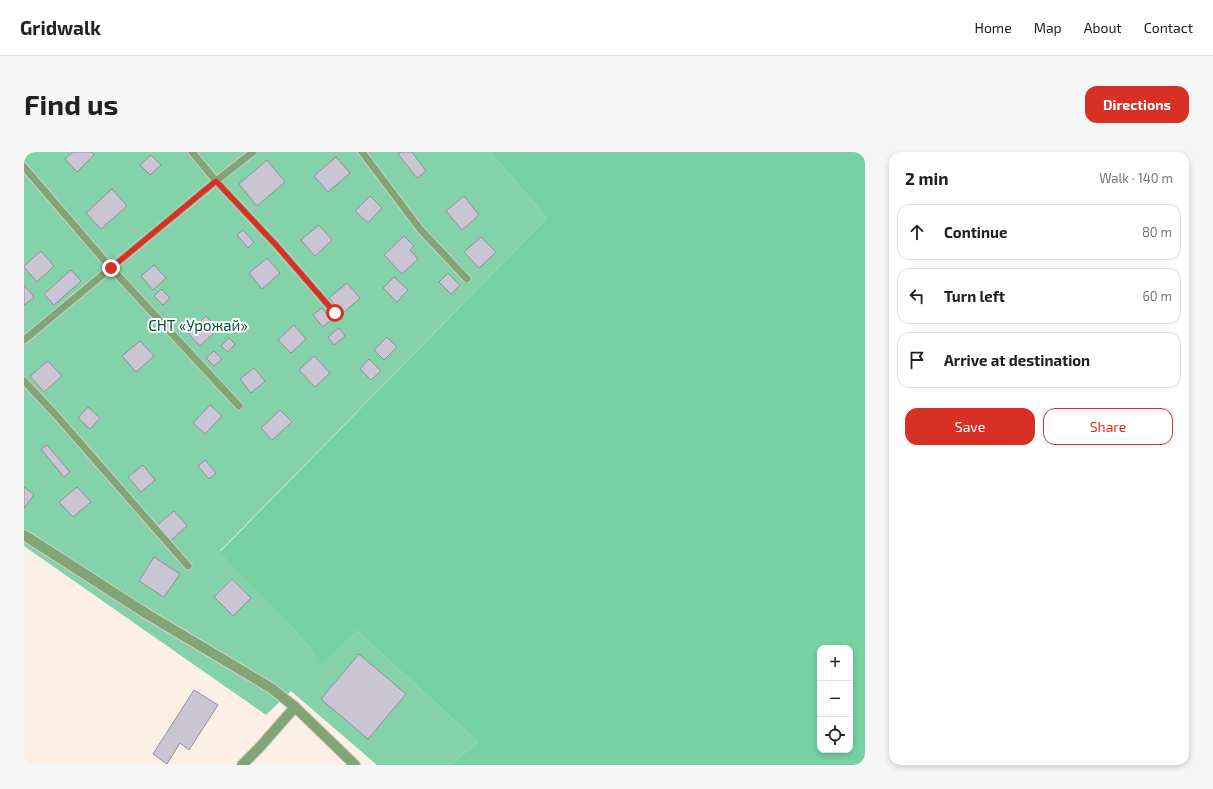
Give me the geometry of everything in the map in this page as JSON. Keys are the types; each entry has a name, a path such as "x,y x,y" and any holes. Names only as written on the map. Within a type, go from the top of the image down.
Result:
{"street":[{"path":"24,535 147,614 271,688 294,707 355,765"},
{"path":"242,765 259,748 294,707"}],"lane":[{"path":"192,152 216,181 276,245 335,313"},
{"path":"24,340 253,152"},
{"path":"362,152 420,229 467,279"},
{"path":"24,167 111,268 239,406"},
{"path":"24,381 55,414 188,566"}],"green space":[{"name":"СНТ «Урожай»","path":"24,152 490,152 547,218 220,551 310,647 319,665 357,631 478,742 450,765 377,765 291,691 266,715 24,546"},
{"path":"490,152 865,152 865,765 450,765 478,742 357,631 319,666 310,647 220,552 547,218"}],"building":[{"path":"73,152 91,152 94,155 77,172 65,159"},
{"path":"401,152 412,152 426,171 417,178 398,154"},
{"path":"151,155 161,165 150,175 140,165"},
{"path":"336,157 350,173 328,192 314,176"},
{"path":"267,160 285,182 257,206 239,184"},
{"path":"112,189 127,206 101,229 86,213"},
{"path":"370,196 382,208 368,223 355,211"},
{"path":"464,196 479,215 462,230 446,211"},
{"path":"319,225 332,240 315,256 301,240"},
{"path":"243,230 254,242 248,248 237,235"},
{"path":"404,236 414,246 410,250 418,259 402,274 384,255"},
{"path":"481,237 496,252 479,268 464,252"},
{"path":"41,251 54,266 37,282 24,266"},
{"path":"267,258 280,273 262,289 249,273"},
{"path":"154,265 166,278 153,290 141,276"},
{"path":"71,270 81,281 54,305 44,294"},
{"path":"448,273 460,285 451,294 439,282"},
{"path":"394,277 408,290 397,302 383,288"},
{"path":"347,283 360,298 342,314 329,298"},
{"path":"24,285 34,297 24,305"},
{"path":"161,289 170,298 163,305 154,296"},
{"path":"322,308 331,320 323,327 313,315"},
{"path":"206,316 218,329 200,346 188,333"},
{"path":"294,325 306,339 291,353 278,340"},
{"path":"339,328 345,336 334,345 328,337"},
{"path":"387,337 397,347 384,360 374,350"},
{"path":"229,338 235,344 228,352 221,346"},
{"path":"140,341 154,356 136,372 122,356"},
{"path":"214,351 222,359 214,366 206,358"},
{"path":"314,356 330,373 315,387 299,370"},
{"path":"369,359 381,371 371,380 360,369"},
{"path":"48,361 62,376 44,392 30,376"},
{"path":"254,368 265,381 251,393 240,379"},
{"path":"210,405 222,416 205,434 193,423"},
{"path":"88,407 100,418 90,429 78,418"},
{"path":"280,410 292,422 272,440 261,428"},
{"path":"47,445 70,472 64,477 41,449"},
{"path":"205,460 216,473 209,479 198,466"},
{"path":"143,465 155,480 141,492 128,477"},
{"path":"24,487 34,495 24,508"},
{"path":"77,487 91,502 73,517 59,502"},
{"path":"174,511 187,526 169,542 156,526"},
{"path":"154,557 180,574 164,597 139,581"},
{"path":"232,579 251,598 233,616 214,597"},
{"path":"359,654 406,694 368,739 321,699"},
{"path":"194,690 218,705 189,750 180,743 167,764 153,754"}],"route":[{"path":"111,268 216,181 276,245 335,313"}]}
